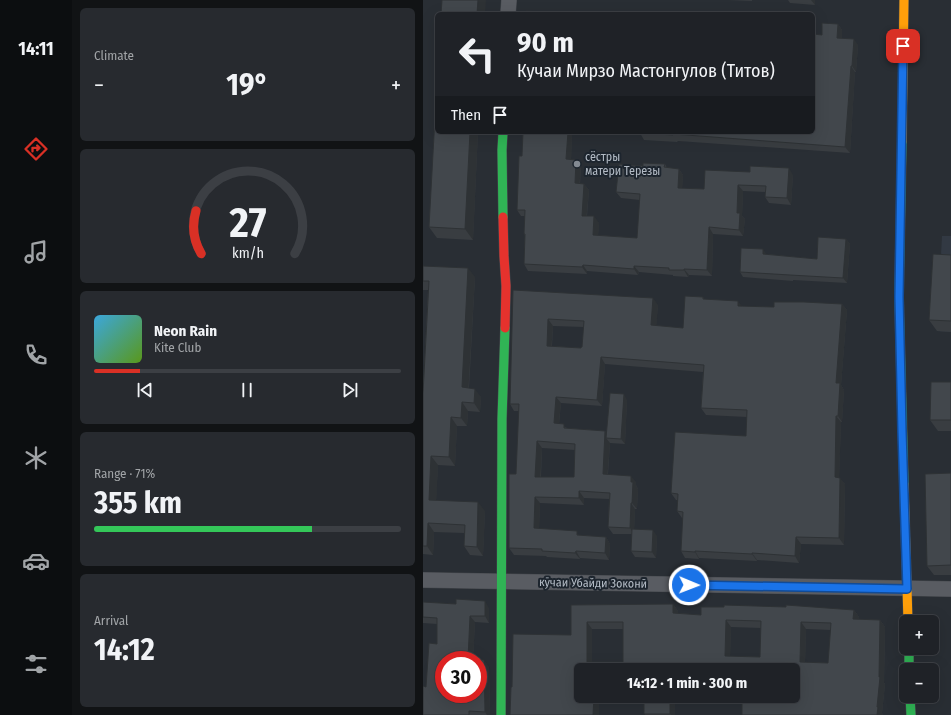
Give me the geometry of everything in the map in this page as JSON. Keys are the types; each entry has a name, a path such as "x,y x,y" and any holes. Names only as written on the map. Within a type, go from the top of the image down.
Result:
{"street":[{"path":"508,12 509,0"},
{"path":"905,0 899,297 901,423 908,615"},
{"path":"501,715 502,418 506,286 504,256 503,134"},
{"name":"кӯчаи Убайди Зоконӣ","path":"423,580 951,589"},
{"path":"910,703 911,715"}],"shaded area":[{"path":"942,236 951,236 951,332 937,331"}],"building":[{"path":"442,0 478,0 477,12 441,12"},
{"path":"526,11 547,12 526,12"},
{"path":"822,23 838,24 837,38 854,39 845,147 673,134 815,134 815,34 822,35"},
{"path":"435,117 435,134 470,134 465,229 429,227"},
{"path":"523,134 568,134 566,159 576,160 575,183 584,184 582,216 594,216 593,235 637,238 640,194 616,192 619,164 643,166 643,163 665,164 664,167 679,169 678,188 704,189 705,170 750,172 750,166 789,168 787,198 765,197 766,186 738,185 737,213 740,213 739,230 709,227 707,270 669,270 669,268 634,266 634,269 583,265 582,267 524,264 525,210 517,210 519,156 522,156"},
{"path":"818,237 846,239 843,278 740,272 741,248 763,249 763,254 817,259"},
{"path":"933,254 951,255 951,321 929,320"},
{"path":"423,266 468,268 462,387 475,389 474,403 462,402 461,418 451,417 449,457 431,456 429,500 478,502 477,547 464,546 465,525 428,523 427,546 423,546 423,393 429,281 423,281"},
{"path":"513,290 653,298 651,325 683,328 685,296 703,297 703,299 738,301 738,306 774,307 774,302 842,304 836,383 840,383 838,416 836,416 835,477 840,478 839,538 796,537 795,556 681,551 683,512 677,511 678,494 671,493 675,432 746,436 747,410 701,408 704,365 601,357 597,400 556,397 554,423 564,424 564,428 605,431 603,474 631,476 631,482 633,482 630,528 608,527 610,493 579,491 579,498 535,497 534,528 577,531 577,535 606,537 605,553 576,551 575,553 542,551 542,549 509,548 509,474 516,474 519,404 510,404","holes":["548,319 584,321 582,347 547,346","537,441 575,444 574,477 535,477"]},
{"path":"931,382 951,382 951,420 930,420"},
{"path":"610,393 624,394 621,439 606,438"},
{"path":"951,473 951,565 927,566 925,474"},
{"path":"632,529 653,530 652,552 631,551"},
{"path":"456,599 485,601 485,616 470,616 468,651 435,651 435,703 485,703 485,712 469,711 469,715 423,715 423,686 426,687 429,643 437,644 437,618 423,617 423,602 456,604"},
{"path":"673,604 673,613 701,615 701,607 724,607 724,605 786,607 786,605 854,610 853,619 880,620 880,677 877,715 742,715 742,703 800,703 800,663 574,663 574,703 594,703 593,715 510,715 513,634 571,635 571,605","holes":["726,620 761,621 760,657 725,656","587,622 623,622 623,662 587,662","801,622 831,623 828,663 800,662"]},
{"path":"644,703 670,703 670,714 644,714"}],"traffic: fast":[{"path":"503,134 503,217"},
{"path":"902,142 899,297 904,484"},
{"path":"501,715 502,419 505,328"},
{"path":"909,655 909,663"},
{"path":"910,703 911,715"}],"traffic: slow":[{"path":"902,142 904,0"},
{"path":"904,484 908,615"}],"traffic: jam":[{"path":"503,217 506,286 505,328"}],"place":[{"name":"сёстры матери Терезы","path":"577,164"}],"route":[{"path":"689,585 907,589 899,297 903,46"}]}
